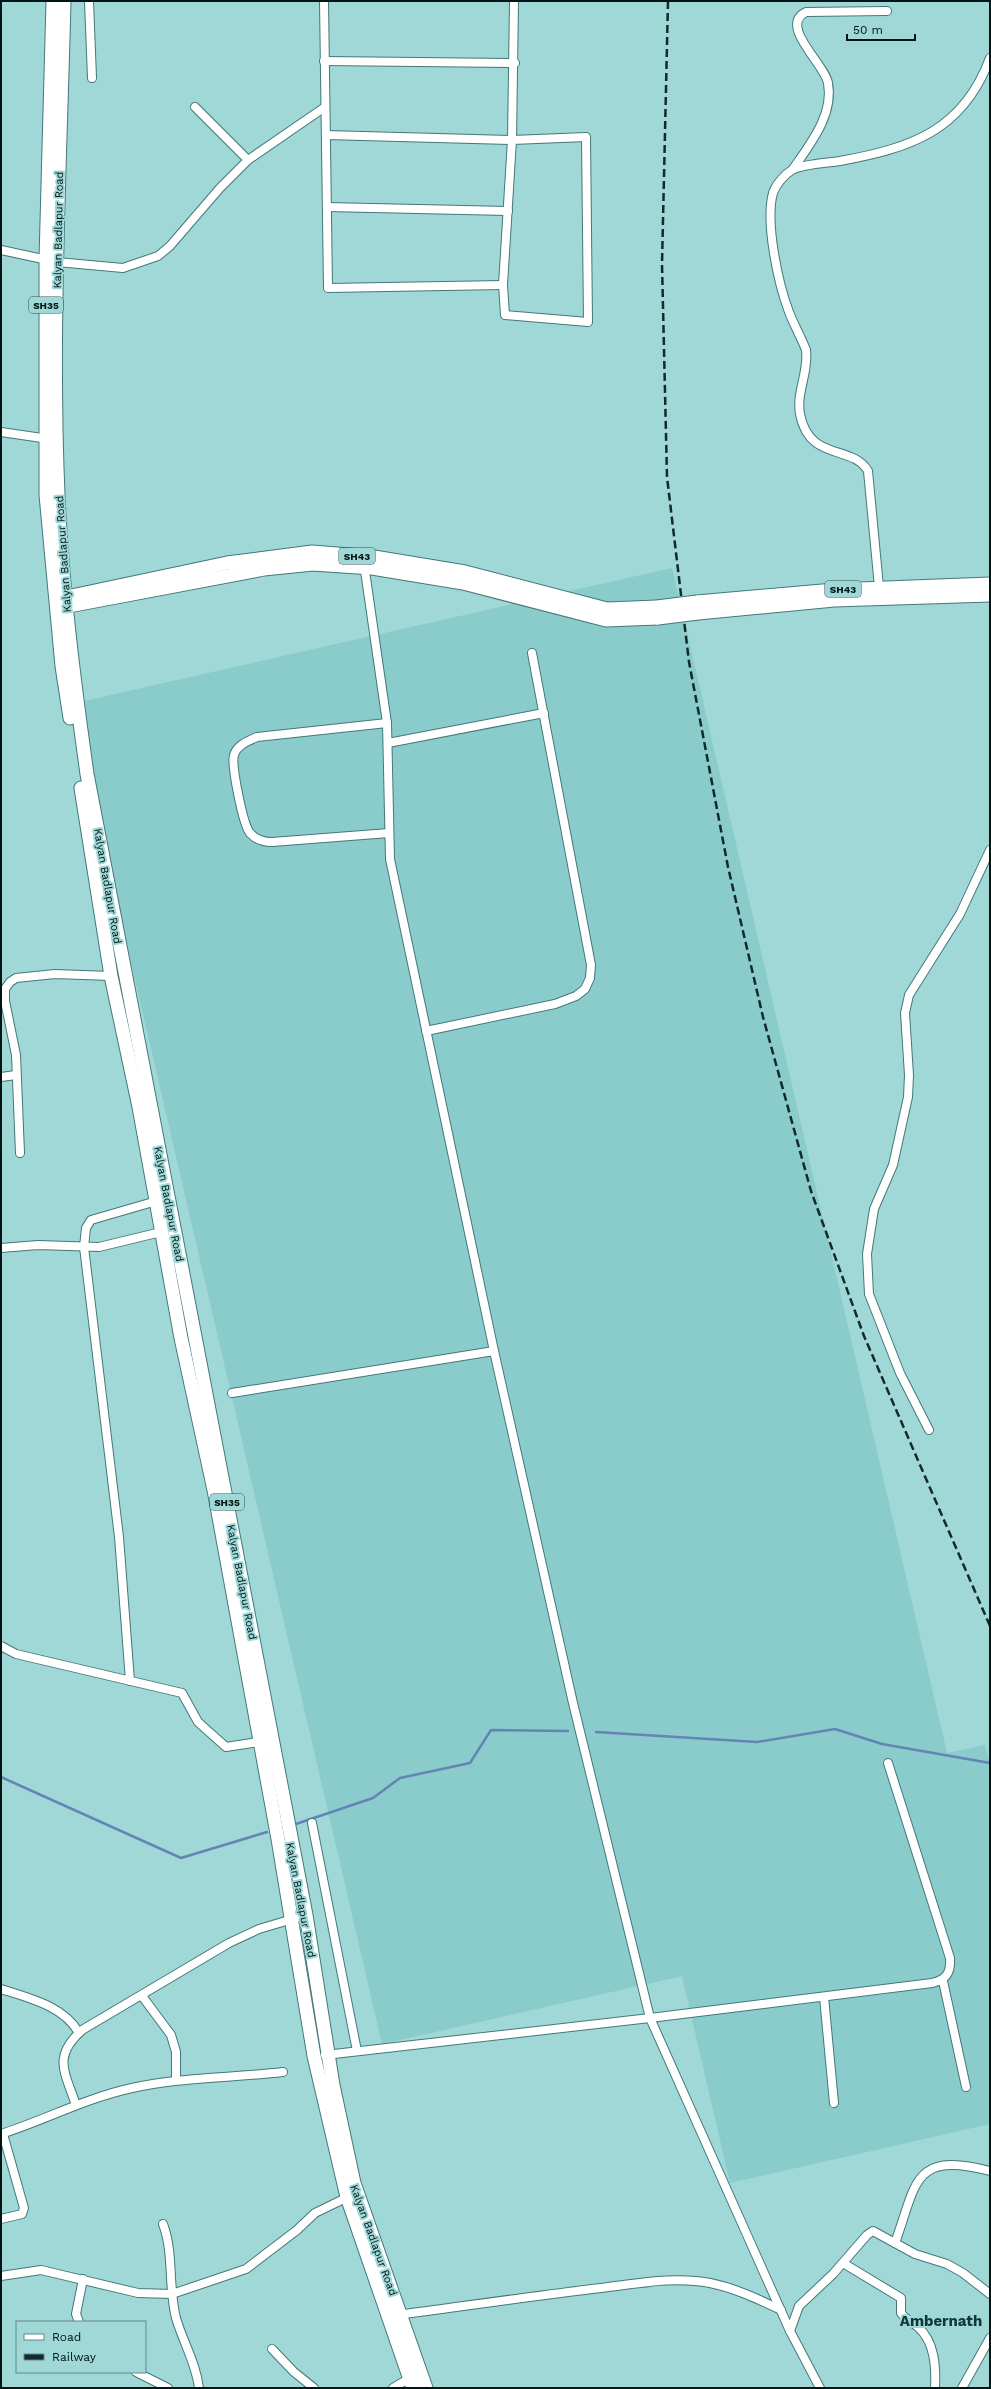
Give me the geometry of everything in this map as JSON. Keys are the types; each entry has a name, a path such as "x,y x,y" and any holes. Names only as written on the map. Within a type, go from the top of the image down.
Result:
{"main road":[{"name":"Kalyan Badlapur Road","path":"53,1 51,261 52,439 47,518 87,774 108,922 162,1199 161,1232 175,1305 231,1550"},
{"name":"Kalyan Badlapur Road","path":"51,261 64,1"},
{"name":"SH43","path":"61,603 264,569 313,564 364,562 463,583 591,618 624,621 657,612 880,587 990,584"},
{"name":"SH43","path":"698,607 834,600 990,595"},
{"name":"Kalyan Badlapur Road","path":"108,922 111,976 162,1199 188,1303 265,1741 284,1837 306,1916 352,2196"},
{"path":"175,1305 188,1303"},
{"name":"Kalyan Badlapur Road","path":"284,1837 292,1919 314,2056 352,2196 395,2315 426,2388"},
{"name":"Kalyan Badlapur Road","path":"395,2315 411,2383"}],"street":[{"path":"89,1 92,78"},
{"path":"324,1 328,288 503,285"},
{"path":"326,135 512,140 586,136 588,322 506,315 503,285 512,140 515,63 514,1"},
{"path":"880,587 868,471 864,464 855,458 829,451 816,442 806,429 800,416 798,401 807,358 806,350 781,288 771,207 774,191 780,181 793,169 814,137 826,114 829,95 824,70 802,42 798,33 797,21 800,15 806,12 887,11"},
{"path":"793,169 892,150 917,141 942,126 970,98 983,76 990,58"},
{"path":"324,61 515,63"},
{"path":"195,107 248,160"},
{"path":"1,250 51,261 123,268 158,256 170,246 220,188 248,160 325,108"},
{"path":"327,207 508,211"},
{"path":"1,432 52,439"},
{"path":"364,562 387,723 390,859 494,1351 573,1703 650,2018 790,2331 821,2388"},
{"path":"426,1031 554,1004 576,996 585,989 590,978 591,965 532,653"},
{"path":"388,743 544,713"},
{"path":"387,723 257,737 239,747 233,760 244,821 249,832 255,838 272,842 389,833"},
{"path":"929,1430 900,1373 869,1294 867,1254 874,1209 893,1165 908,1097 909,1061 905,1013 909,995 960,914 990,850"},
{"path":"20,1153 16,1055 4,995 4,986 16,978 55,974 111,976"},
{"path":"1,1077 16,1075"},
{"path":"130,1681 119,1537 84,1248 86,1228 91,1220 162,1199"},
{"path":"1,1248 38,1245 84,1248 118,1244 161,1232"},
{"path":"232,1393 494,1351"},
{"path":"1,1646 16,1654 182,1693 198,1722 226,1747 265,1741"},
{"path":"888,1763 950,1958 951,1966 943,1981 966,2087"},
{"path":"312,1823 357,2050"},
{"path":"76,2105 64,2068 63,2056 70,2041 79,2033 235,1940 259,1929 306,1916"},
{"path":"314,2056 824,1998 943,1981"},
{"path":"1,1989 56,2010 74,2024 79,2033"},
{"path":"142,1996 171,2035 176,2052 176,2080"},
{"path":"824,1998 834,2102"},
{"path":"1,2219 22,2214 24,2208 2,2134 76,2105 131,2088 176,2080 212,2080 283,2072"},
{"path":"895,2243 911,2192 920,2179 932,2168 944,2164 970,2166 990,2171"},
{"path":"1,2276 41,2270 138,2293 172,2294 246,2268 297,2230 315,2213 352,2196"},
{"path":"163,2224 167,2235 172,2294 177,2318 196,2372 198,2388"},
{"path":"790,2331 799,2306 843,2263 870,2232 877,2232 915,2254 952,2267 990,2294"},
{"path":"843,2263 901,2298 901,2313 926,2335 929,2342 934,2361 936,2388"},
{"path":"79,2321 76,2314 83,2279"},
{"path":"395,2315 655,2281 684,2280 709,2283 736,2291 781,2310"},
{"path":"962,2388 990,2338"},
{"path":"272,2349 294,2372 314,2388"},
{"path":"138,2373 168,2388"},
{"path":"393,2388 411,2383"}],"shaded area":[{"path":"672,568 947,1753 985,1745 990,1765 990,2124 730,2183 682,1976 382,2044 71,704"}],"waterway":[{"path":"596,1732 757,1742 835,1729 882,1744 990,1763"},
{"path":"293,1825 373,1798 400,1778 470,1763 491,1730 568,1731"},
{"path":"1,1777 181,1858 267,1832"}],"railway":[{"path":"668,1 662,264 667,477 689,662 728,867 763,1017 811,1191 864,1336 990,1626"}],"district":[{"name":"Ambernath","path":"941,2321"}]}
